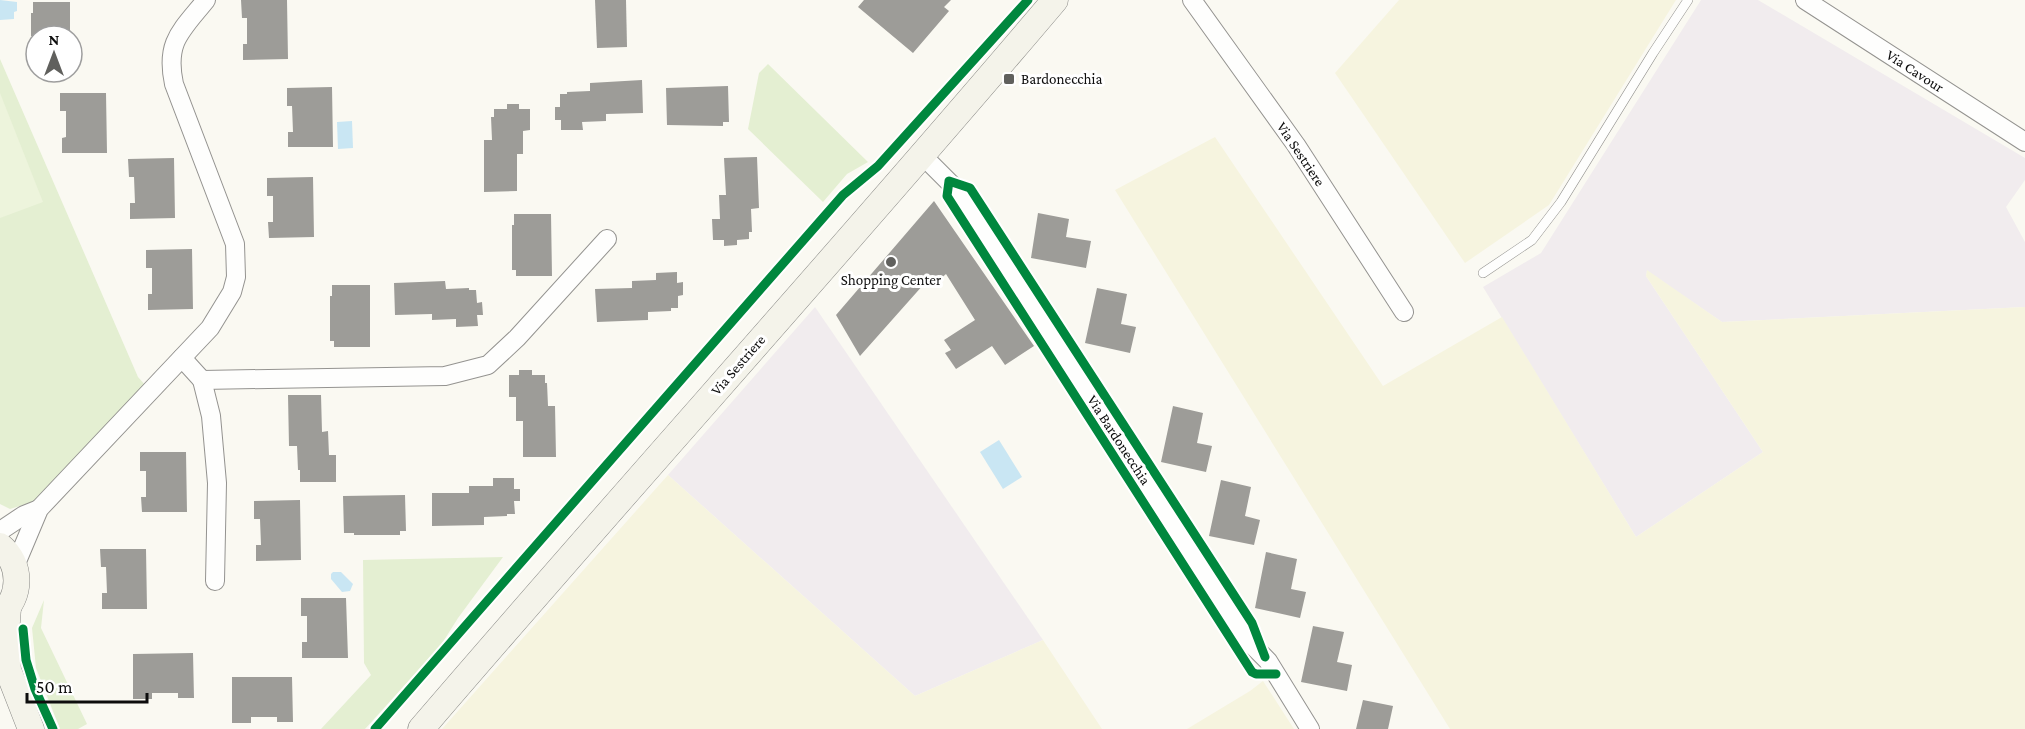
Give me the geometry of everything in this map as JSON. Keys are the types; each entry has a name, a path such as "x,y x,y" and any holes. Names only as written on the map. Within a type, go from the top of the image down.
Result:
{"main road":[{"name":"Via Sestriere","path":"421,729 548,581 923,156 1055,0"},
{"path":"7,556 17,585 15,595 4,611 6,635 4,665 31,729"}],"street":[{"path":"7,556 39,508 210,328 232,292 236,277 235,244 174,84 171,67 172,50 178,34 206,0"},
{"name":"Via Sestriere","path":"1192,0 1296,145 1404,312"},
{"name":"Via Cavour","path":"1805,0 2025,142"},
{"name":"Via Bardonecchia","path":"923,156 957,190 1246,639 1268,661 1310,729"},
{"path":"202,380 445,376 488,365 517,338 607,239"},
{"path":"182,358 202,380 211,416 217,483 215,581"},
{"path":"0,531 39,508"}],"lane":[{"path":"1483,273 1533,240 1554,211 1688,0"}],"shaded area":[{"path":"1399,0 1676,0 1549,205 1465,263 1335,73"},
{"path":"1701,0 1758,0 2025,158 2025,180 2006,207 2025,242 2025,307 1722,322 1647,271 1646,276 1763,452 1636,537 1483,287 1541,253"},
{"path":"1215,137 1383,386 1502,317 1636,537 1763,452 1646,276 1647,270 1722,322 2025,307 2025,729 1450,729 1115,190"},
{"path":"815,307 1043,640 915,696 668,475"},
{"path":"668,475 915,696 1043,640 1102,729 442,729"},
{"path":"1263,681 1294,729 1187,729 1250,691"}],"green space":[{"path":"0,59 138,377 146,386 36,501 10,509 0,504"},
{"path":"768,64 868,162 847,174 823,202 748,129 759,73"},
{"path":"0,93 43,202 0,218"},
{"path":"503,557 441,645 365,729 321,729 371,675 364,663 363,560"},
{"path":"44,600 41,628 87,724 78,729 60,729 36,668 32,628"}],"water":[{"path":"0,0 17,2 14,19 0,20"},
{"path":"352,121 353,148 338,149 337,122"},
{"path":"999,440 1022,477 1003,489 980,452"},
{"path":"333,572 341,572 353,584 350,591 342,592 331,579"}],"building":[{"path":"241,0 287,0 288,59 243,60 243,44 247,44 247,18 242,18"},
{"path":"595,0 626,0 627,47 597,48"},
{"path":"864,0 951,0 944,7 949,11 913,53 858,7"},
{"path":"33,2 70,2 70,24 31,24 31,13 33,13"},
{"path":"642,80 643,113 606,114 606,121 582,122 583,130 561,130 561,120 555,120 555,107 560,107 560,94 590,91 590,83"},
{"path":"728,86 729,122 723,122 723,126 667,125 666,88"},
{"path":"332,87 333,147 288,147 288,132 293,132 292,106 287,106 287,88"},
{"path":"60,93 106,93 107,153 62,153 62,138 66,137 66,111 60,111"},
{"path":"507,104 519,104 519,109 530,109 530,130 523,131 523,154 517,154 517,191 484,192 484,140 492,140 491,117 494,117 494,109 507,109"},
{"path":"757,157 759,208 751,209 752,232 749,232 749,239 737,240 737,245 724,246 724,240 713,240 712,219 720,219 719,195 726,195 724,158"},
{"path":"174,158 175,218 130,219 130,203 135,203 134,177 129,177 128,159"},
{"path":"313,177 314,237 269,238 268,222 273,222 273,196 267,196 267,178"},
{"path":"934,201 1034,346 1005,365 992,346 956,369 945,353 951,350 944,340 975,320 946,274 938,281 932,275 860,356 836,315"},
{"path":"1038,213 1069,219 1066,237 1091,241 1086,268 1031,258"},
{"path":"514,214 551,214 552,276 516,276 516,270 512,270"},
{"path":"192,249 193,309 148,310 148,294 152,294 152,268 146,268 146,250"},
{"path":"677,272 677,283 683,282 683,295 678,296 678,308 671,308 671,311 648,312 648,320 597,322 595,289 632,288 632,281 656,280 656,273"},
{"path":"445,281 446,289 476,290 477,303 482,302 483,315 477,315 478,326 456,327 456,319 432,320 432,314 395,315 394,283"},
{"path":"332,285 370,285 370,347 334,347 334,341 330,341"},
{"path":"1097,288 1127,294 1121,324 1136,327 1130,353 1085,343"},
{"path":"519,370 532,370 532,375 545,375 548,406 555,406 556,457 523,457 523,421 516,421 516,397 509,397 509,375 519,375"},
{"path":"288,395 321,395 322,432 328,431 329,455 336,455 336,482 300,482 297,446 289,446"},
{"path":"1173,406 1203,413 1197,443 1212,446 1206,472 1161,462"},
{"path":"140,452 186,452 187,512 142,512 141,497 146,497 146,471 140,471"},
{"path":"493,478 514,478 514,489 520,489 520,501 514,501 515,514 484,517 484,525 432,526 432,493 469,493 469,486 493,486"},
{"path":"1221,480 1251,487 1245,516 1260,520 1254,545 1209,536"},
{"path":"405,495 406,531 400,531 400,535 344,533 343,496"},
{"path":"300,500 301,560 256,561 256,545 261,545 260,519 254,519 254,501"},
{"path":"100,549 146,549 147,609 102,609 102,593 107,593 106,567 101,567"},
{"path":"1266,552 1297,559 1291,589 1306,592 1300,618 1255,608"},
{"path":"301,598 346,598 348,658 302,658 302,642 307,642 307,616 301,616"},
{"path":"1313,626 1344,632 1337,662 1352,665 1347,691 1301,682"},
{"path":"193,653 194,698 178,698 178,693 152,693 152,699 133,699 133,654"},
{"path":"232,677 292,677 293,722 277,722 277,717 251,717 251,723 232,723"},
{"path":"1363,700 1393,706 1388,729 1356,729"}],"cycle path":[{"path":"375,729 843,195 878,166 1028,0"},
{"path":"1265,657 1252,623 970,188 949,181 947,196 1252,672 1276,674"},
{"path":"23,629 26,660 35,689 53,729"}],"place":[{"name":"Bardonecchia","path":"1009,79"},
{"name":"Shopping Center","path":"891,262"}]}
